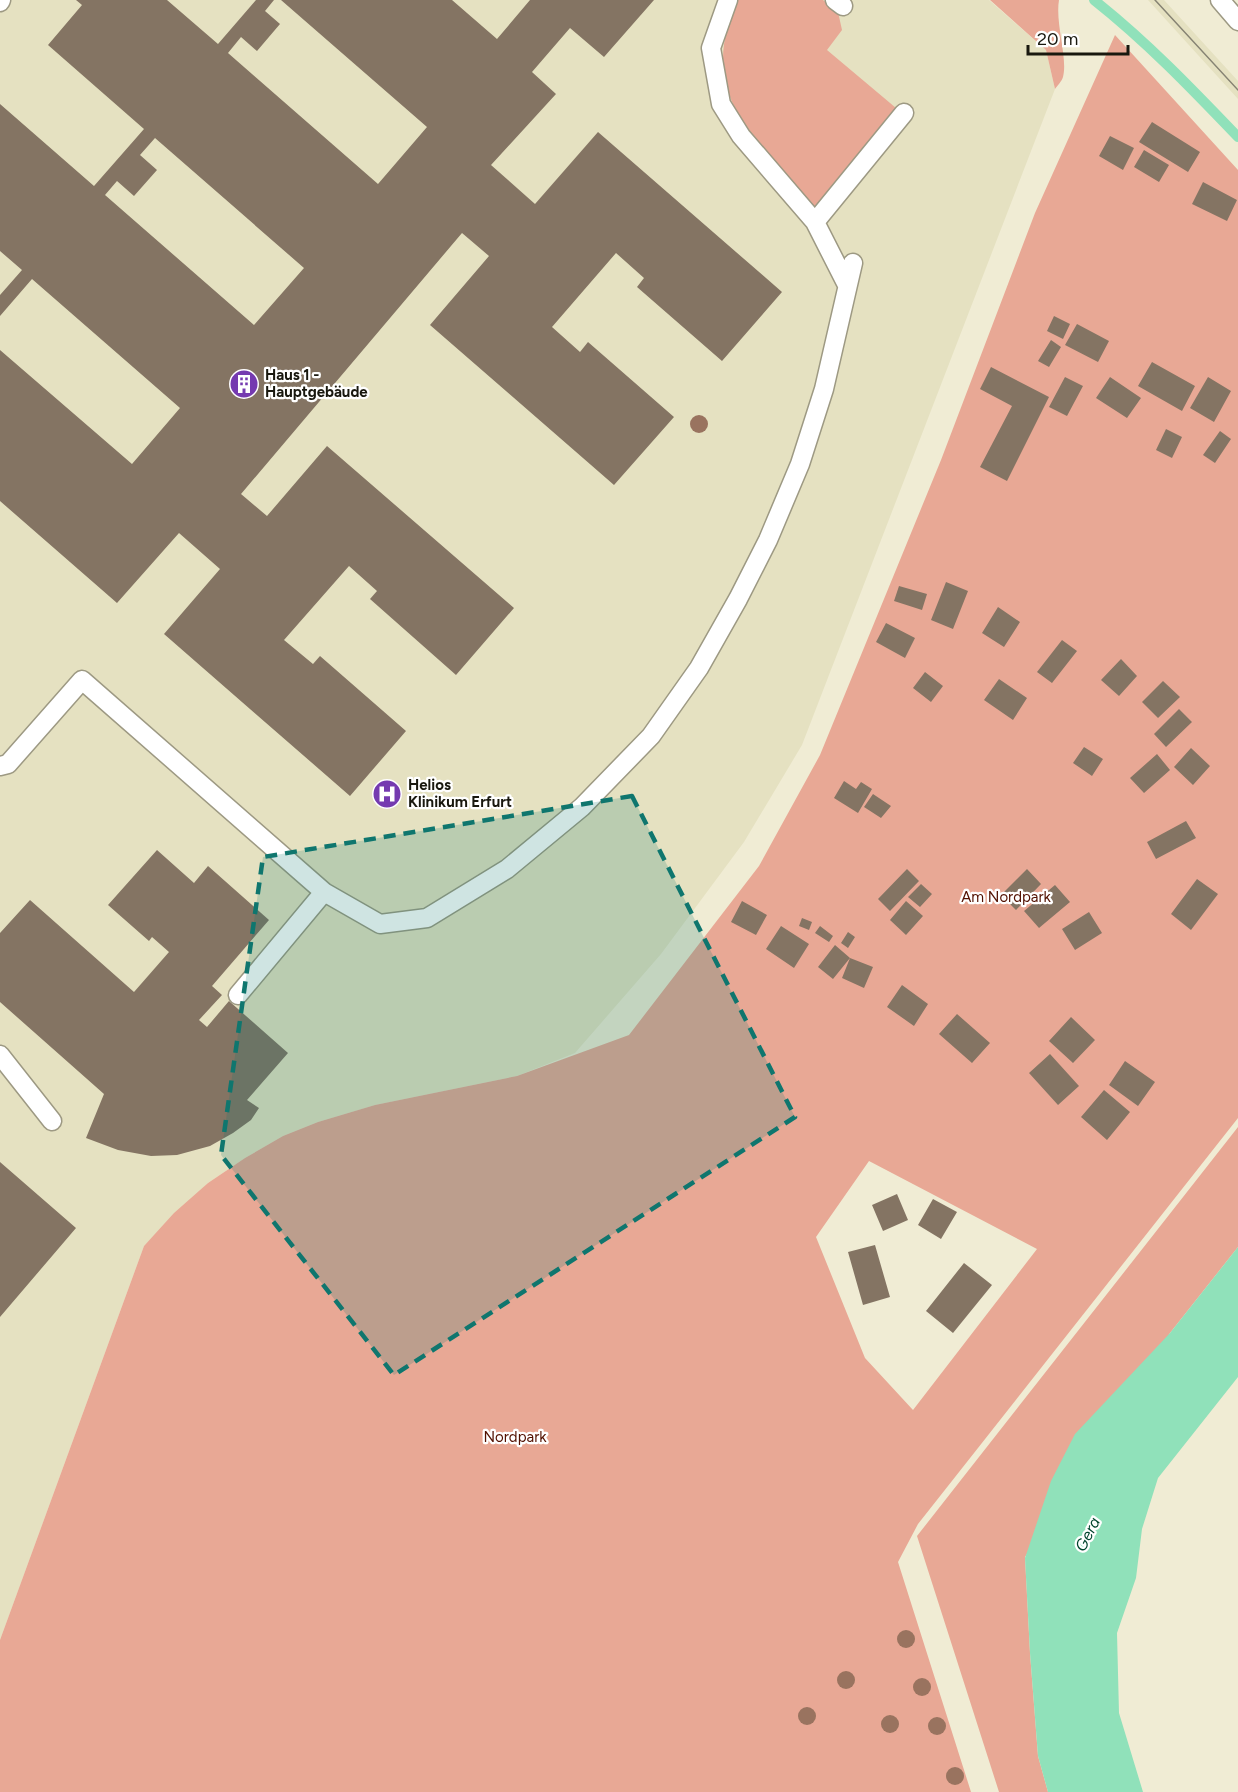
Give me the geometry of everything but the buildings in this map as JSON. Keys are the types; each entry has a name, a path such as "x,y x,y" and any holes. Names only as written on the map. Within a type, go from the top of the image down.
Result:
{"lane":[{"path":"728,0 711,48 721,104 741,136 815,222 847,285"},
{"path":"1220,0 1238,21"},
{"path":"815,222 904,113"},
{"path":"0,766 8,764 82,680 324,892 380,924 427,918 507,869 582,807 651,736 699,668 768,540 800,464 825,389 847,285 854,263"},
{"path":"238,995 324,892"},
{"path":"0,1055 52,1121"}],"highlighted area":[{"path":"632,796 795,1117 394,1375 221,1155 263,857"}],"shaded area":[{"name":"Helios Klinikum Erfurt","path":"0,0 989,0 1046,50 1055,89 802,745 744,842 661,954 575,1053 517,1076 375,1105 318,1122 283,1136 208,1183 144,1246 0,1640"},
{"path":"1148,0 1164,0 1238,81 1238,99"}],"green space":[{"path":"735,0 823,0 838,12 842,30 827,50 896,108 818,212 756,143 732,103 726,82 723,51"},
{"path":"990,0 1059,0 1064,69 1062,79 1055,89 1046,50"},
{"name":"Nordpark","path":"1115,35 1238,170 1238,1118 918,1524 898,1562 971,1792 0,1792 0,1640 144,1246 174,1213 208,1183 283,1136 318,1122 375,1105 517,1076 629,1035 759,866 820,755 941,460 1035,213","holes":["869,1161 1037,1249 913,1410 865,1358 816,1237"]},
{"path":"1238,1127 1238,1247 1170,1333 1025,1557 1038,1756 1048,1792 999,1792 917,1536"}],"water":[{"name":"Gera","path":"1238,1247 1238,1377 1158,1478 1142,1529 1136,1578 1117,1633 1119,1713 1143,1792 1048,1792 1038,1756 1025,1558 1051,1481 1075,1434 1170,1333"}],"waterway":[{"path":"1094,0 1186,83 1238,137"}],"tram line":[{"path":"1155,0 1238,90"}],"place":[{"name":"Haus 1 - Hauptgebäude","path":"244,384"},
{"name":"Helios Klinikum Erfurt","path":"387,794"}],"park label":[{"name":"Am Nordpark","path":"1006,897"}]}
